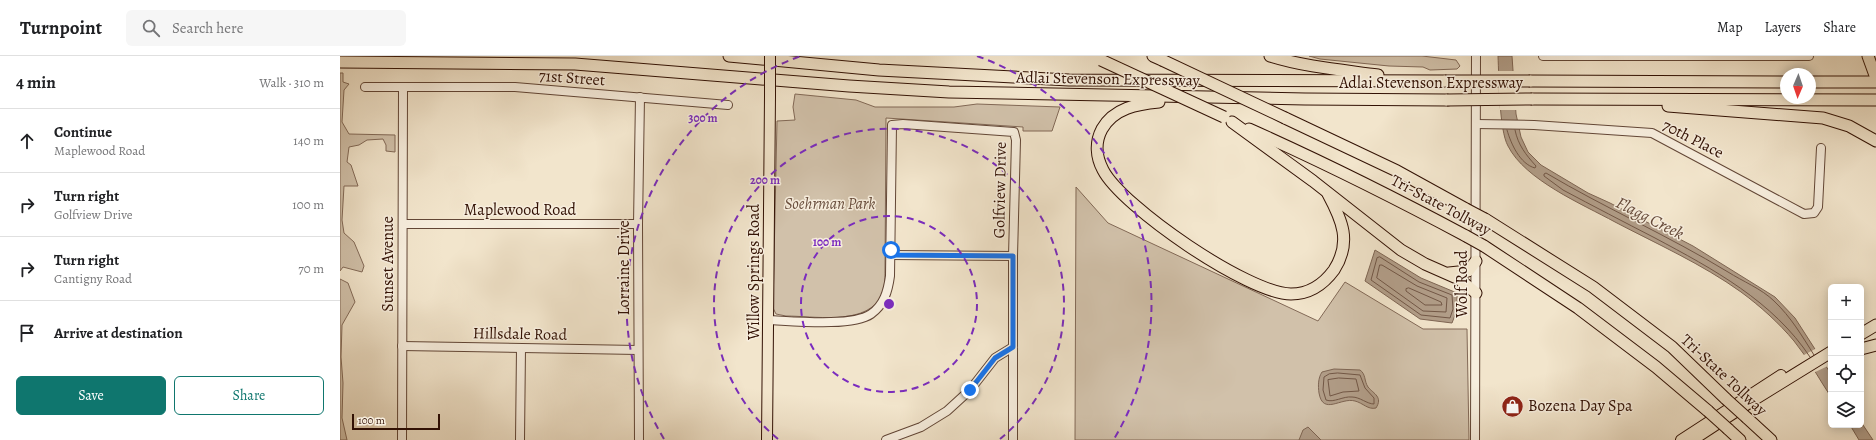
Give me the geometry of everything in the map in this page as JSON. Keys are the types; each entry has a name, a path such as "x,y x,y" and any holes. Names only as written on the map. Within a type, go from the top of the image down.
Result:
{"highway":[{"name":"Adlai Stevenson Expressway","path":"729,56 879,70 1069,80 1780,82"},
{"path":"1270,56 1287,61 1331,69 1428,81"},
{"path":"1868,56 1876,78"},
{"name":"Tri-State Tollway","path":"1097,58 1386,193 1484,246 1578,308 1656,366 1740,440"},
{"name":"Tri-State Tollway","path":"1158,58 1398,171 1485,219 1599,291 1672,347 1771,440"},
{"name":"Adlai Stevenson Expressway","path":"340,62 575,64 849,86 949,92 1447,100 1876,100"},
{"path":"1816,82 1876,82"},
{"path":"1216,97 1145,103 1125,109 1111,117 1101,132 1097,149 1098,158 1108,179 1149,216 1200,253 1267,289 1290,294 1307,292 1318,287 1328,278 1340,260 1344,240 1340,218 1328,194"},
{"path":"1549,99 1812,117 1849,126 1876,141"},
{"path":"1228,119 1401,250 1424,264 1459,279 1476,293"},
{"path":"1446,273 1468,271 1476,262"},
{"path":"1864,325 1876,318"},
{"path":"1864,332 1876,325"},
{"path":"1864,348 1876,345"},
{"path":"1692,440 1828,353"},
{"path":"1781,375 1806,367"},
{"path":"1698,440 1784,384 1806,367"}],"main road":[{"name":"Willow Springs Road","path":"767,440 770,56"},
{"path":"1681,440 1781,375"}],"street":[{"name":"Wolf Road","path":"1475,440 1476,56"},
{"path":"1542,56 1809,56"},
{"name":"71st Street","path":"365,87 515,87 728,105"},
{"name":"Sunset Avenue","path":"402,440 403,88"},
{"name":"Lorraine Drive","path":"639,440 638,224 640,97"},
{"name":"Golfview Drive","path":"891,255 892,125 903,124 1014,132 1016,140 1013,256 1013,440"},
{"name":"70th Place","path":"1476,124 1534,125 1652,133 1804,214 1814,213 1818,207 1821,148"},
{"name":"Maplewood Road","path":"403,224 638,224"},
{"path":"768,320 849,320 860,319 871,314 886,296 889,282 891,255 1013,256"},
{"name":"Hillsdale Road","path":"402,346 638,350"},
{"path":"886,440 921,427 947,411 970,390 995,358 1013,347"},
{"path":"520,440 521,348"}],"green space":[{"path":"1309,56 1422,56 1456,60 1460,66 1457,69 1430,70 1423,67 1389,66 1320,59"},
{"path":"340,73 343,73 343,82 349,84 344,90 342,122 349,134 395,135 395,152 386,151 386,145 383,139 367,140 359,145 349,147 347,162 351,165 358,186 344,186 342,220 344,233 354,242 364,266 362,272 343,267 340,271"},
{"name":"Soehrman Park","path":"795,94 856,100 875,107 954,107 977,104 1060,107 1052,131 1023,131 1023,127 886,118 884,289 879,300 871,308 861,313 849,316 823,318 776,314 773,308 777,121 795,120 793,107"},
{"path":"1076,187 1108,223 1318,321 1345,282 1423,329 1467,329 1469,440 1075,440"},
{"path":"340,279 348,283 355,302 342,325 342,418 347,440 340,440"}],"water":[{"path":"1498,56 1512,56 1516,114 1521,137 1528,152 1541,165 1588,193 1693,246 1775,297 1795,318 1828,369 1828,392 1809,361 1794,341 1769,315 1741,292 1695,263 1571,199 1527,170 1508,146 1503,128 1500,103"},
{"path":"1375,250 1421,278 1457,293 1457,310 1452,323 1420,319 1365,281"},
{"path":"1334,369 1360,370 1368,387 1378,398 1379,401 1376,408 1370,408 1350,400 1328,405 1324,403 1321,400 1319,393 1318,385 1320,377 1322,372"},
{"path":"1864,426 1873,440 1859,440 1852,428 1864,428"},
{"path":"1308,427 1321,440 1299,440 1303,430"}],"pier":[{"path":"1497,71 1515,71 1518,110 1500,110"},
{"path":"1817,348 1828,366 1813,373 1802,356"}],"place":[{"name":"Bozena Day Spa","path":"1513,406"}],"route":[{"path":"891,250 891,255 1013,256 1013,347 995,358 970,390"}],"water label":[{"name":"Flagg Creek","path":"1650,218"}]}
